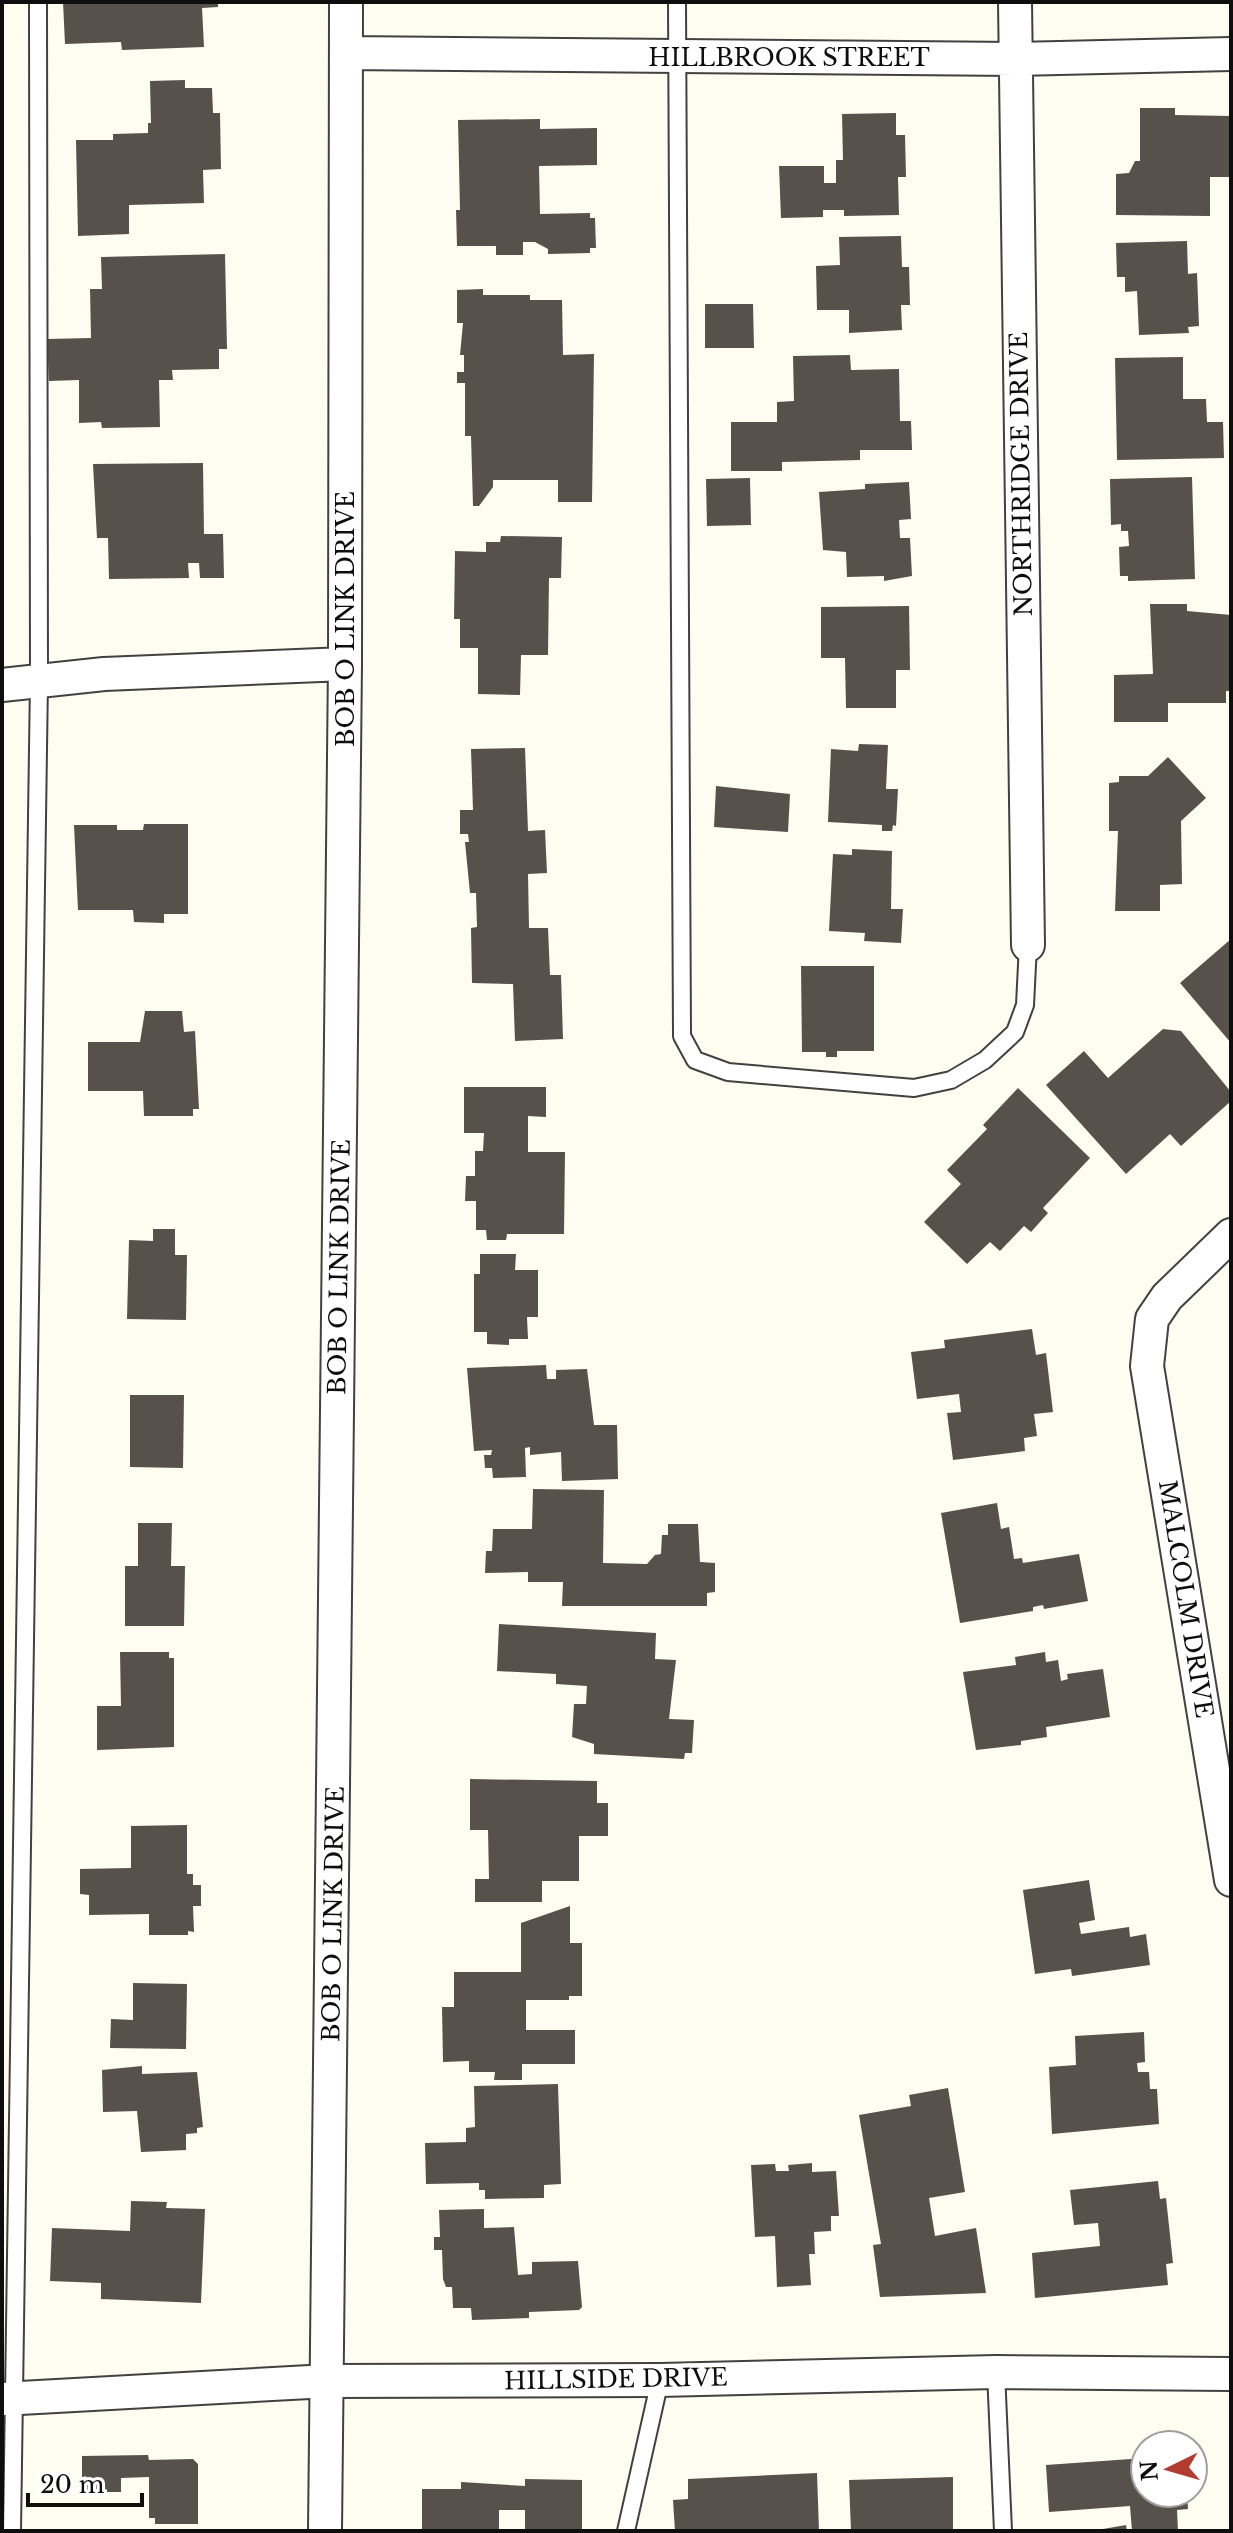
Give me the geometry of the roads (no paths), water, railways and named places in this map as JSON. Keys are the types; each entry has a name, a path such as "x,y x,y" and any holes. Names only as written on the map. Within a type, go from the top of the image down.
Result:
{"street":[{"name":"BOB O LINK DRIVE","path":"325,2531 345,664 346,2"},
{"name":"NORTHRIDGE DRIVE","path":"1015,2 1028,945"},
{"name":"HILLBROOK STREET","path":"347,53 1016,59 1231,54"},
{"path":"2,685 104,674 345,664"},
{"name":"MALCOLM DRIVE","path":"1231,1235 1167,1297 1152,1319 1147,1366 1231,1880"},
{"name":"HILLSIDE DRIVE","path":"9,2398 328,2381 660,2380 996,2372 1231,2374"}],"lane":[{"path":"12,2531 9,2398 39,681 38,2"},
{"path":"677,2 682,1036 686,1049 695,1060 728,1072 914,1088 951,1080 985,1060 1015,1032 1025,1005 1028,945"},
{"path":"996,2372 1003,2531"},
{"path":"626,2531 660,2380"}]}
